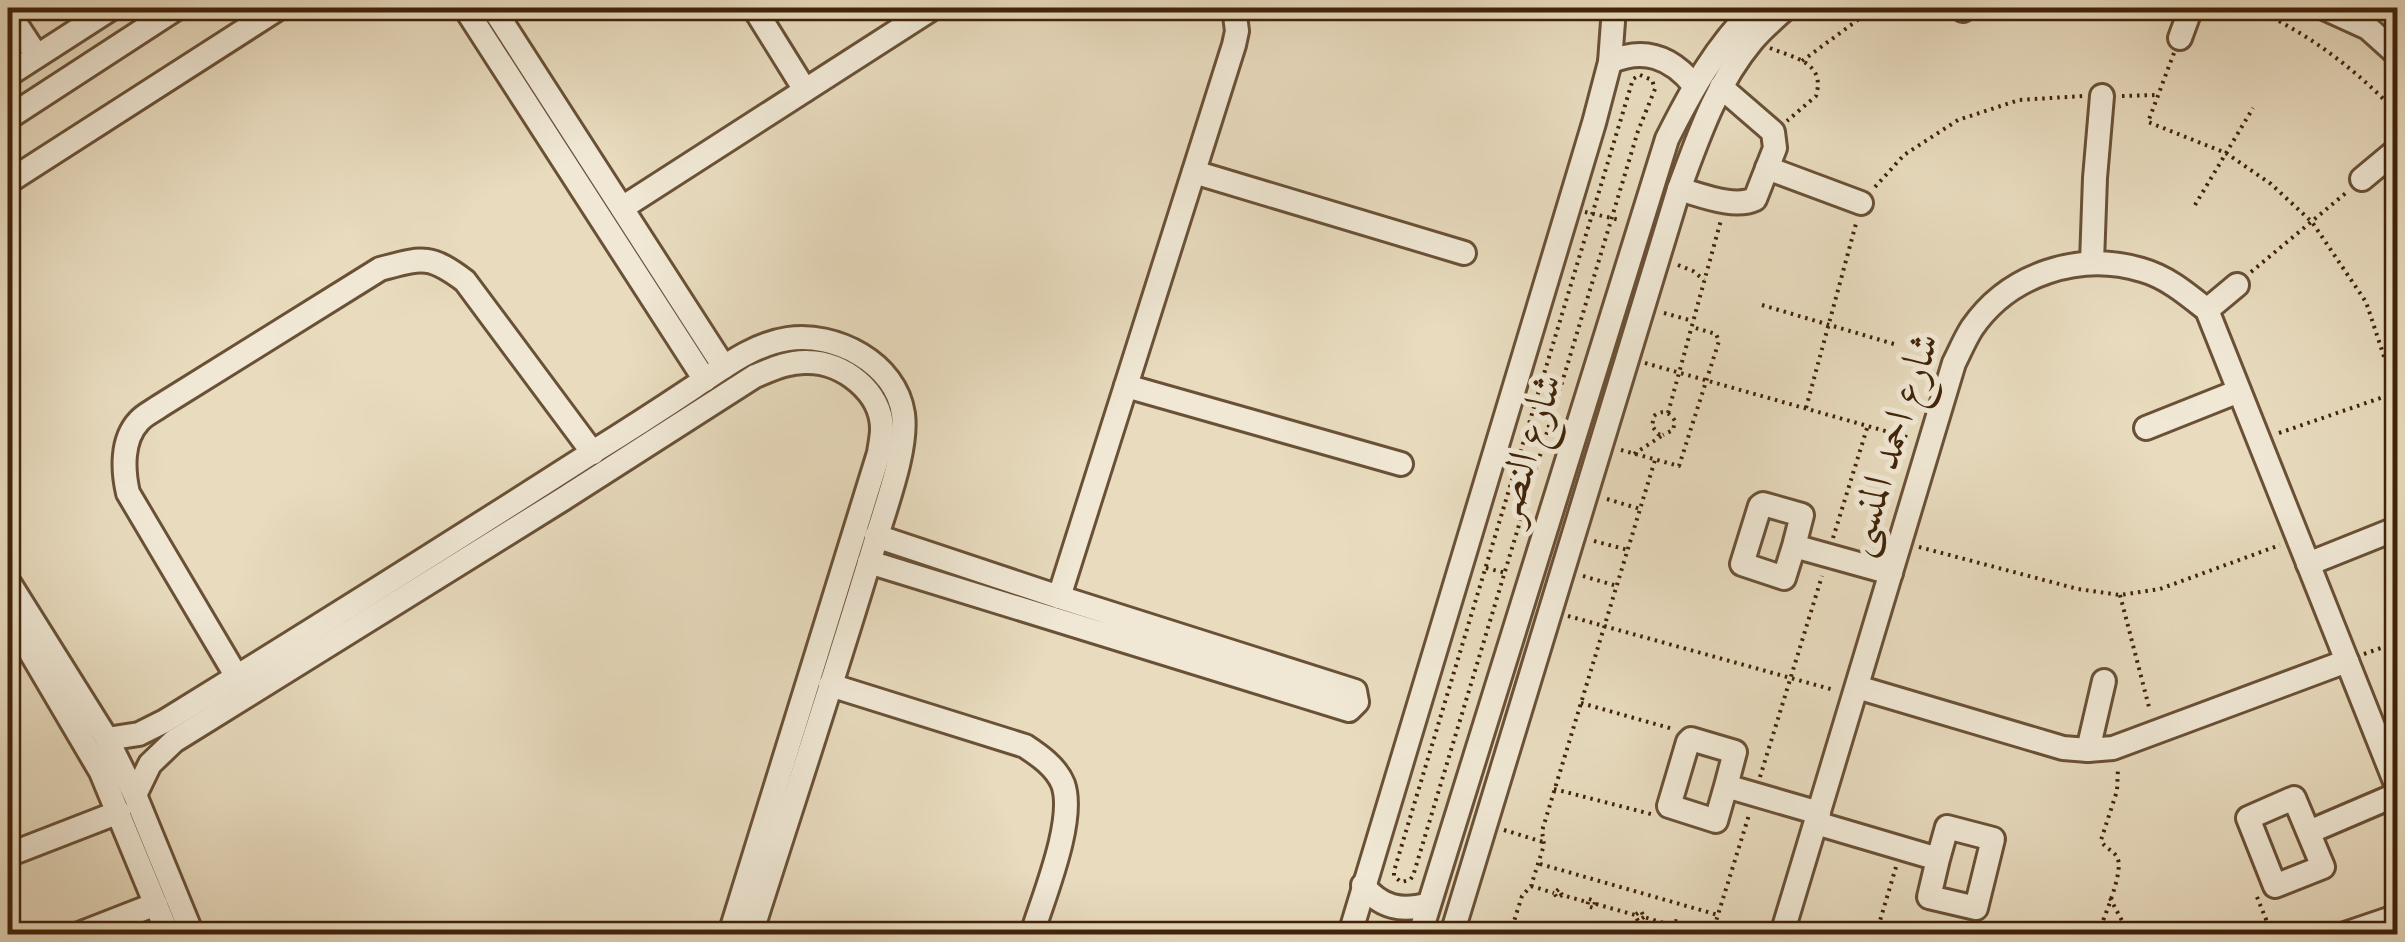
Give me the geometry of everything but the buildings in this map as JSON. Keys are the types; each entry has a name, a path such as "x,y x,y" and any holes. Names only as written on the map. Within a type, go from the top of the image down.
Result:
{"street":[{"path":"8,75 112,8"},
{"path":"8,118 176,8"},
{"path":"8,182 279,8"},
{"path":"465,8 714,374"},
{"path":"493,8 622,208 672,307"},
{"path":"754,8 805,90"},
{"path":"622,208 933,8"},
{"path":"1059,597 1234,44 1234,8"},
{"name":"شارع النصر","path":"1350,934 1569,208 1610,62 1614,8"},
{"name":"شارع النصر","path":"1420,934 1667,140 1694,85 1736,26 1755,8"},
{"path":"1452,934 1679,189 1721,87 1752,41 1786,8"},
{"path":"2180,38 2192,8"},
{"path":"2324,8 2368,28 2398,55"},
{"path":"8,12 37,56"},
{"path":"1610,62 1624,56 1658,56 1674,64 1694,85"},
{"path":"1679,189 1744,204 1755,200 1775,148 1773,132 1721,87"},
{"path":"2092,262 2093,96"},
{"path":"2362,179 2398,149"},
{"path":"1767,168 1861,203"},
{"path":"1194,172 1464,253"},
{"path":"237,676 128,494 123,470 128,443 137,422 160,406 380,269 416,259 440,263 465,281 593,452"},
{"name":"شارع احمد المنسى","path":"1782,934 1954,362 1972,328 1998,299 2031,278 2068,265 2092,262 2143,270 2178,286 2207,310"},
{"path":"2237,284 2207,310 2398,792 2308,832"},
{"path":"8,856 127,804 150,764 174,741 593,452 714,374 764,345 788,338 814,338 862,355 881,371 896,392 903,414 898,462 830,685 730,934"},
{"path":"107,739 155,727 237,676 564,499 755,376 780,365 809,362 837,368 861,384 875,402 882,426 879,453 771,838 751,934"},
{"path":"1126,386 1401,464"},
{"path":"2146,428 2239,391"},
{"path":"2308,564 2398,528"},
{"path":"868,562 1261,672 1059,597 876,536"},
{"path":"1794,546 1890,573"},
{"path":"962,591 969,567"},
{"path":"8,581 107,739 168,934"},
{"path":"8,614 101,772 127,804 192,934"},
{"path":"1511,640 1539,647"},
{"path":"1856,691 2063,748 2088,750 2114,748 2346,661"},
{"path":"2088,750 2104,681"},
{"path":"830,685 1025,746 1048,762 1063,782 1067,806 1064,830 1032,934"},
{"path":"1691,739 1735,752 1726,786 1716,821 1670,808 1691,739"},
{"path":"1726,786 1938,859"},
{"path":"1364,885 1371,895 1392,907 1429,904"},
{"path":"79,934 156,904"},
{"path":"2344,934 2398,916"}],"path":[{"path":"1802,61 1874,8"},
{"path":"1888,8 1904,18 1913,18 1936,8"},
{"path":"2252,8 2318,45 2398,114"},
{"path":"2180,38 2148,122 2226,154 2271,184 2312,222 2366,302 2397,393 2258,440"},
{"path":"1752,41 1810,65 1818,80 1811,103 1773,132"},
{"path":"1644,76 1652,80 1655,89 1612,218 1412,876 1401,882 1394,871 1632,79 1644,76"},
{"path":"1806,408 1861,203 1904,155 1958,120 2019,100 2093,96"},
{"path":"2195,205 2253,108"},
{"path":"2237,284 2362,179"},
{"path":"1668,413 1726,201"},
{"path":"1569,208 1639,226"},
{"path":"1654,264 1680,265 1704,280"},
{"path":"1762,305 1894,344"},
{"path":"1600,444 1679,466 1707,380 1719,337 1642,308"},
{"path":"1627,358 1930,443"},
{"path":"1634,454 1670,433 1675,421 1668,413 1658,413 1652,421 1654,431 1663,436"},
{"path":"1531,886 1554,892 1557,898 1562,895 1587,902 1592,899 1596,904 1634,915 1638,921 1644,918 1670,925 1674,932 1680,927 1709,934 1868,426"},
{"path":"1510,934 1522,896 1531,886 1554,789 1656,460"},
{"path":"1586,492 1640,509"},
{"path":"1573,534 1628,550"},
{"path":"1900,542 2078,589 2120,595 2160,589 2298,538"},
{"path":"1462,562 1530,580"},
{"path":"1562,570 1616,586"},
{"path":"2120,595 2156,732"},
{"path":"1549,611 1791,678 1856,691"},
{"path":"2346,661 2398,642"},
{"path":"1581,703 1678,730 1688,742"},
{"path":"2098,934 2120,869 2113,852 2101,840 2117,792 2114,748"},
{"path":"1554,789 1650,814 1661,814 1670,808"},
{"path":"1486,824 1544,842"},
{"path":"1876,934 1902,848"},
{"path":"1538,863 1718,915"},
{"path":"2110,898 2129,934"},
{"path":"2140,934 2156,920"}]}
